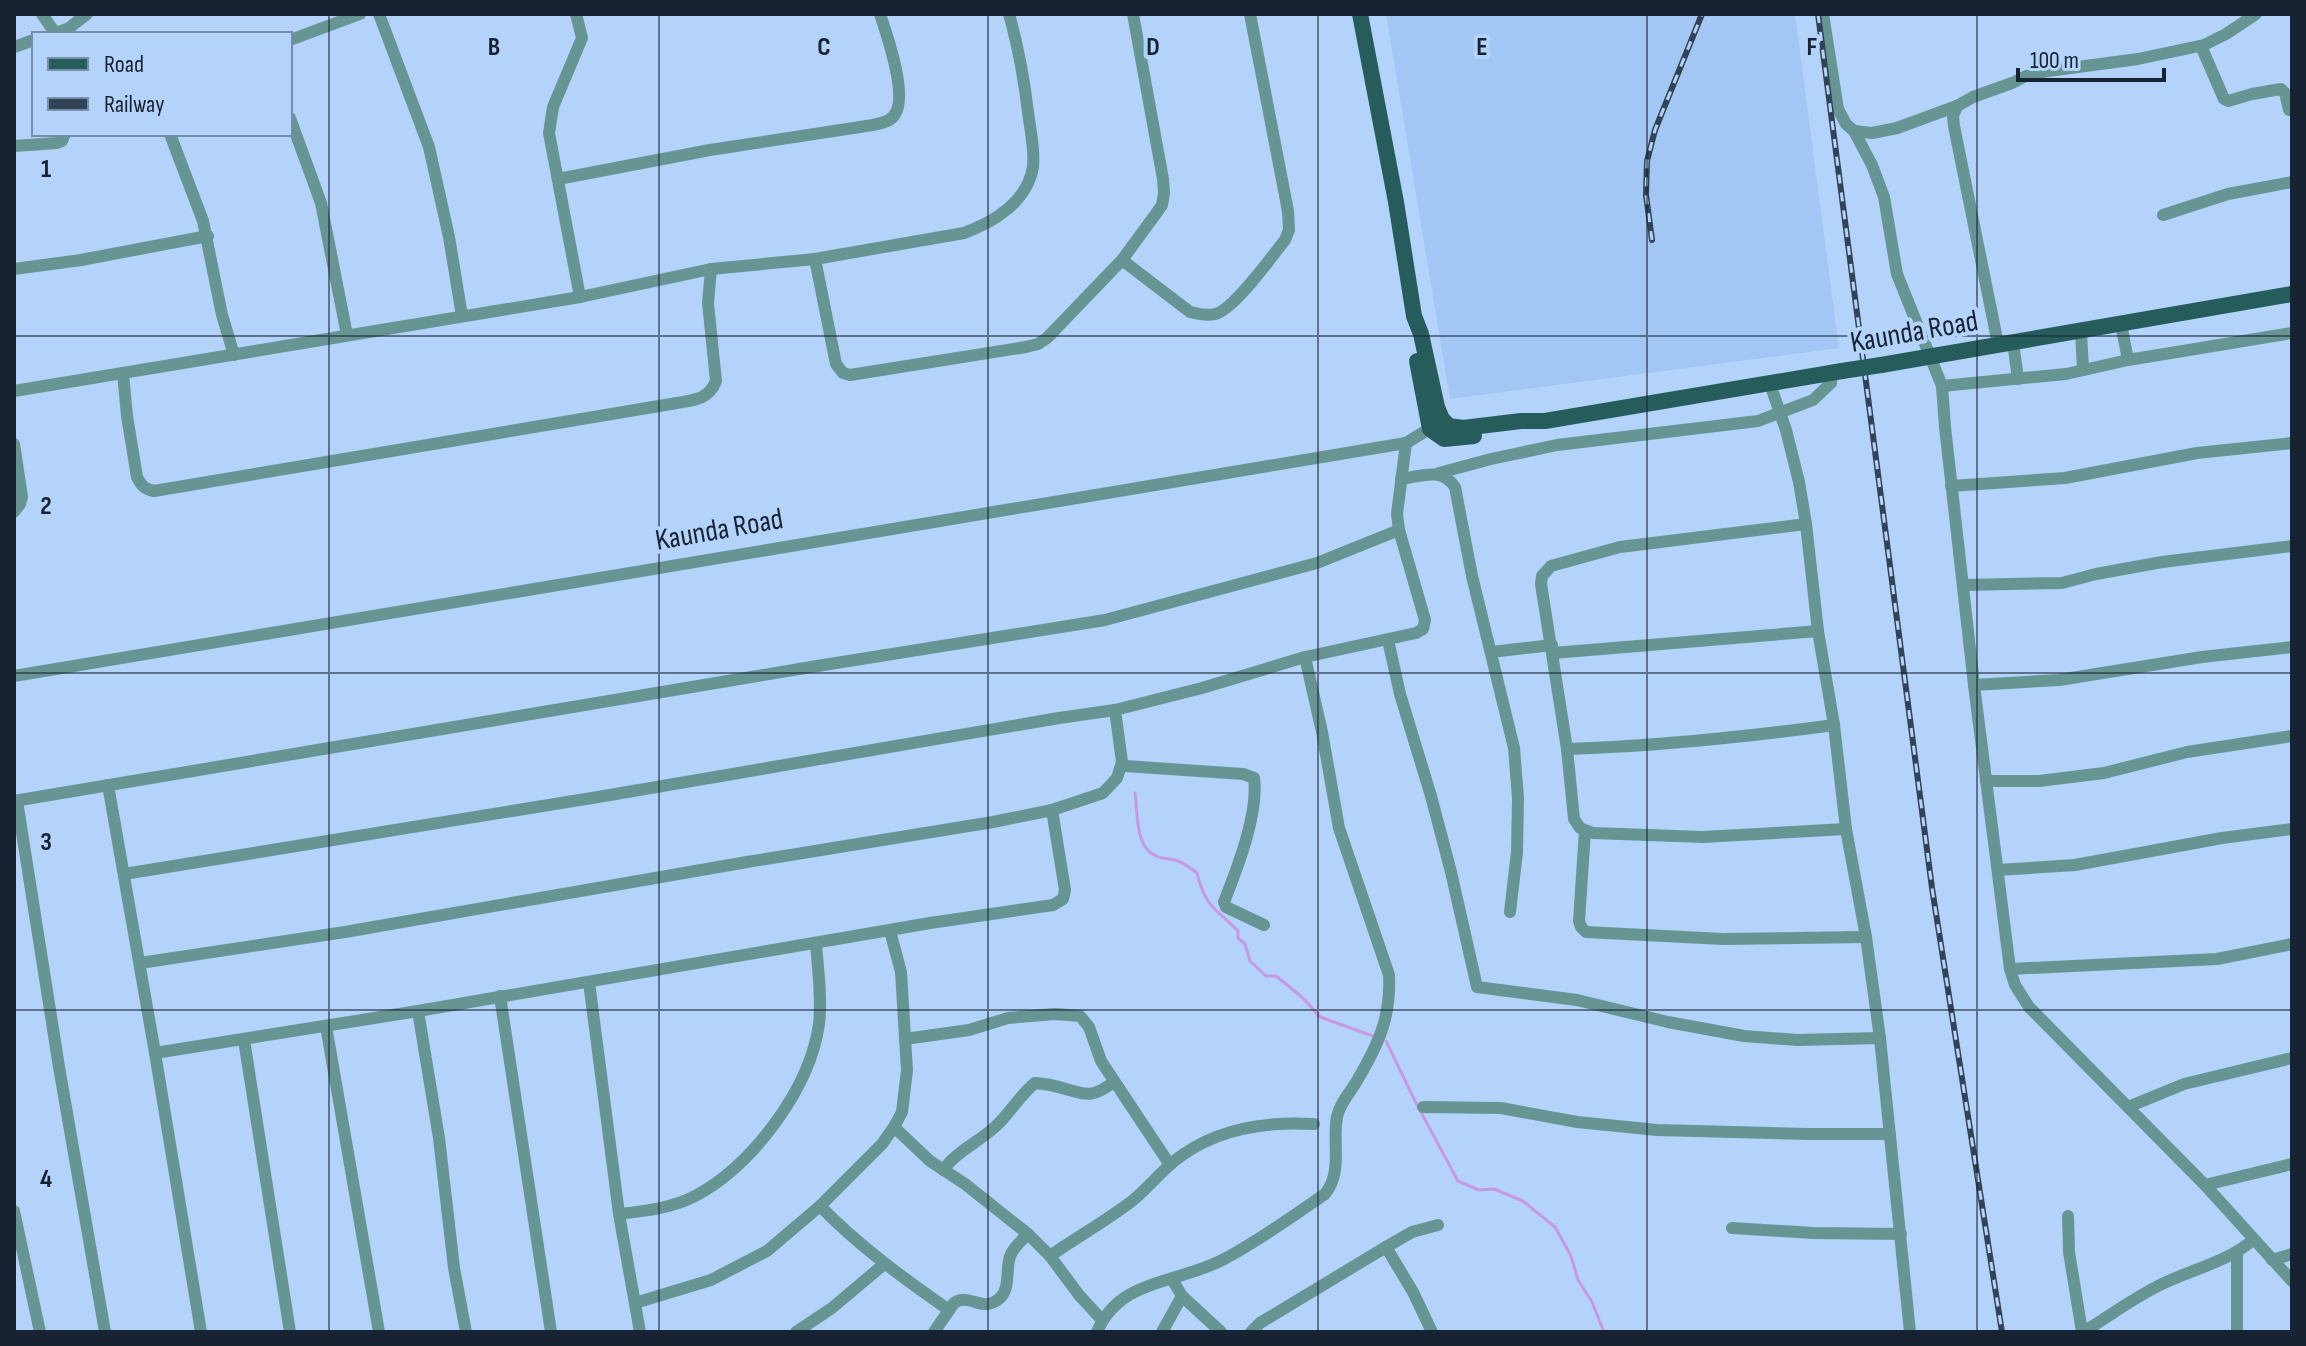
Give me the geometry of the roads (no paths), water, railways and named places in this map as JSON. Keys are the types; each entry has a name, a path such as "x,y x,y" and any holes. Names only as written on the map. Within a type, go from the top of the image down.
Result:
{"main road":[{"path":"1360,14 1434,417"},
{"name":"Kaunda Road","path":"1434,417 1449,426 1463,428 1545,421 2292,294"}],"street":[{"path":"42,14 53,32"},
{"path":"292,39 360,14"},
{"path":"379,14 429,147 462,316"},
{"path":"576,14 582,38 553,107 549,133 580,297"},
{"path":"558,179 710,150 873,125 892,119 897,112 899,91 880,14"},
{"path":"14,391 580,297 711,269 815,259 964,233 988,224 1015,202 1032,169 1033,152 1023,73 1009,14"},
{"path":"815,259 831,348 836,364 843,373 850,375 1038,344 1059,328 1122,260 1162,205 1164,193 1133,14"},
{"path":"1122,260 1190,312 1215,314 1230,307 1285,240 1289,230 1288,211 1250,14"},
{"path":"1823,14 1838,109 1872,165 1884,197 1897,274 1942,386 1974,685 2010,969 2015,985 2029,1007 2205,1185 2292,1281"},
{"path":"1854,131 1872,133 1897,128 2026,76 2201,46 2256,14"},
{"path":"59,32 80,23"},
{"path":"2201,46 2224,99 2228,101 2281,89 2289,110"},
{"path":"1957,106 1953,116 1954,126 2005,343 2018,379"},
{"path":"292,123 321,203 347,335"},
{"path":"14,146 57,143 64,136"},
{"path":"171,136 208,236 222,315 234,355"},
{"path":"2163,215 2228,194 2292,182"},
{"path":"14,269 208,236"},
{"path":"123,373 137,477 141,485 154,491 662,406 706,397 716,381 708,303 711,269"},
{"path":"2121,324 2128,360"},
{"path":"2081,331 2083,370"},
{"path":"1942,386 2083,370 2292,333"},
{"path":"1401,479 1549,447 1758,421 1813,400 1831,383 1837,372"},
{"path":"1770,384 1799,482 1806,524 1846,829 1880,1038 1910,1332"},
{"name":"Kaunda Road","path":"14,676 1406,443 1434,417"},
{"path":"124,874 1115,710 1305,657 1416,633 1425,625 1425,620 1397,514 1406,443"},
{"path":"1951,486 2065,478 2207,452 2292,443"},
{"path":"14,444 22,497 14,512"},
{"path":"1439,473 1449,478 1455,487 1472,576 1514,748 1517,852 1510,912"},
{"path":"1806,524 1620,547 1551,566 1542,576 1541,584 1567,749 1574,819 1580,828 1585,831 1703,837 1846,829"},
{"path":"105,1332 16,801 1105,620 1317,563 1399,530"},
{"path":"1963,585 2062,583 2162,562 2292,546"},
{"path":"1491,652 1818,631"},
{"path":"1388,640 1400,694 1451,872 1477,987 1577,1000 1744,1036 1797,1040 1880,1038"},
{"path":"1974,685 2059,680 2202,657 2292,647"},
{"path":"894,1127 930,1161 965,1184 1028,1234 1050,1256 1100,1326 1110,1309 1133,1292 1201,1270 1227,1258 1313,1202 1332,1186 1336,1120 1363,1071 1388,1015 1389,975 1339,828 1305,657"},
{"path":"140,963 345,932 1052,810 1103,793 1117,778 1122,762 1115,710"},
{"path":"1567,749 1738,738 1834,725"},
{"path":"1986,781 2039,781 2104,773 2187,752 2292,736"},
{"path":"1122,762 1130,768 1243,774 1254,778 1254,799 1242,855 1224,902 1226,907 1264,925"},
{"path":"108,785 201,1332"},
{"path":"155,1053 1053,905 1063,899 1065,890 1052,810"},
{"path":"1998,870 2075,865 2222,838 2292,829"},
{"path":"1585,831 1579,921 1586,932 1723,939 1866,937"},
{"path":"635,1303 694,1287 767,1251 820,1206 882,1144 894,1127 902,1112 907,1070 901,972 890,931"},
{"path":"619,1214 663,1208 694,1197 739,1165 778,1120 807,1063 818,1026 820,999 816,944"},
{"path":"2010,969 2217,959 2292,944"},
{"path":"589,982 619,1214 640,1332"},
{"path":"500,996 551,1332"},
{"path":"418,1011 439,1138 454,1268 466,1332"},
{"path":"905,1039 969,1030 1008,1018 1055,1014 1080,1016 1089,1027 1101,1061 1170,1165"},
{"path":"326,1026 379,1332"},
{"path":"244,1040 290,1332"},
{"path":"2128,1107 2184,1084 2292,1058"},
{"path":"943,1170 953,1157 1004,1119 1035,1083 1083,1095 1101,1092 1114,1082"},
{"path":"1423,1107 1501,1108 1577,1122 1657,1130 1890,1134"},
{"path":"1050,1256 1123,1208 1170,1165 1205,1141 1239,1128 1284,1122 1314,1124"},
{"path":"2205,1185 2292,1164"},
{"path":"820,1206 883,1265 949,1310"},
{"path":"14,1211 40,1332"},
{"path":"2068,1216 2071,1264 2083,1332 2155,1287 2237,1253 2253,1240"},
{"path":"1251,1332 1260,1323 1412,1232 1438,1225"},
{"path":"1732,1228 1901,1234"},
{"path":"934,1332 954,1303 964,1298 985,1305 996,1301 1004,1293 1010,1256 1028,1234"},
{"path":"1386,1247 1432,1332"},
{"path":"2237,1253 2237,1332"},
{"path":"2272,1260 2292,1254"},
{"path":"796,1332 832,1308 883,1265"},
{"path":"1172,1279 1182,1296 1221,1332"},
{"path":"1162,1332 1182,1296"}],"waterway":[{"path":"1135,793 1144,846 1156,856 1178,861 1197,873 1208,901 1238,931 1238,938 1245,944 1250,961 1266,976 1276,976 1320,1017 1373,1036"},
{"path":"1386,1041 1458,1181 1479,1190 1494,1189 1523,1201 1555,1227 1604,1332"}],"railway":[{"path":"1652,240 1646,195 1647,161 1655,130 1702,14"},
{"path":"1818,14 1932,888 2002,1332"}]}
